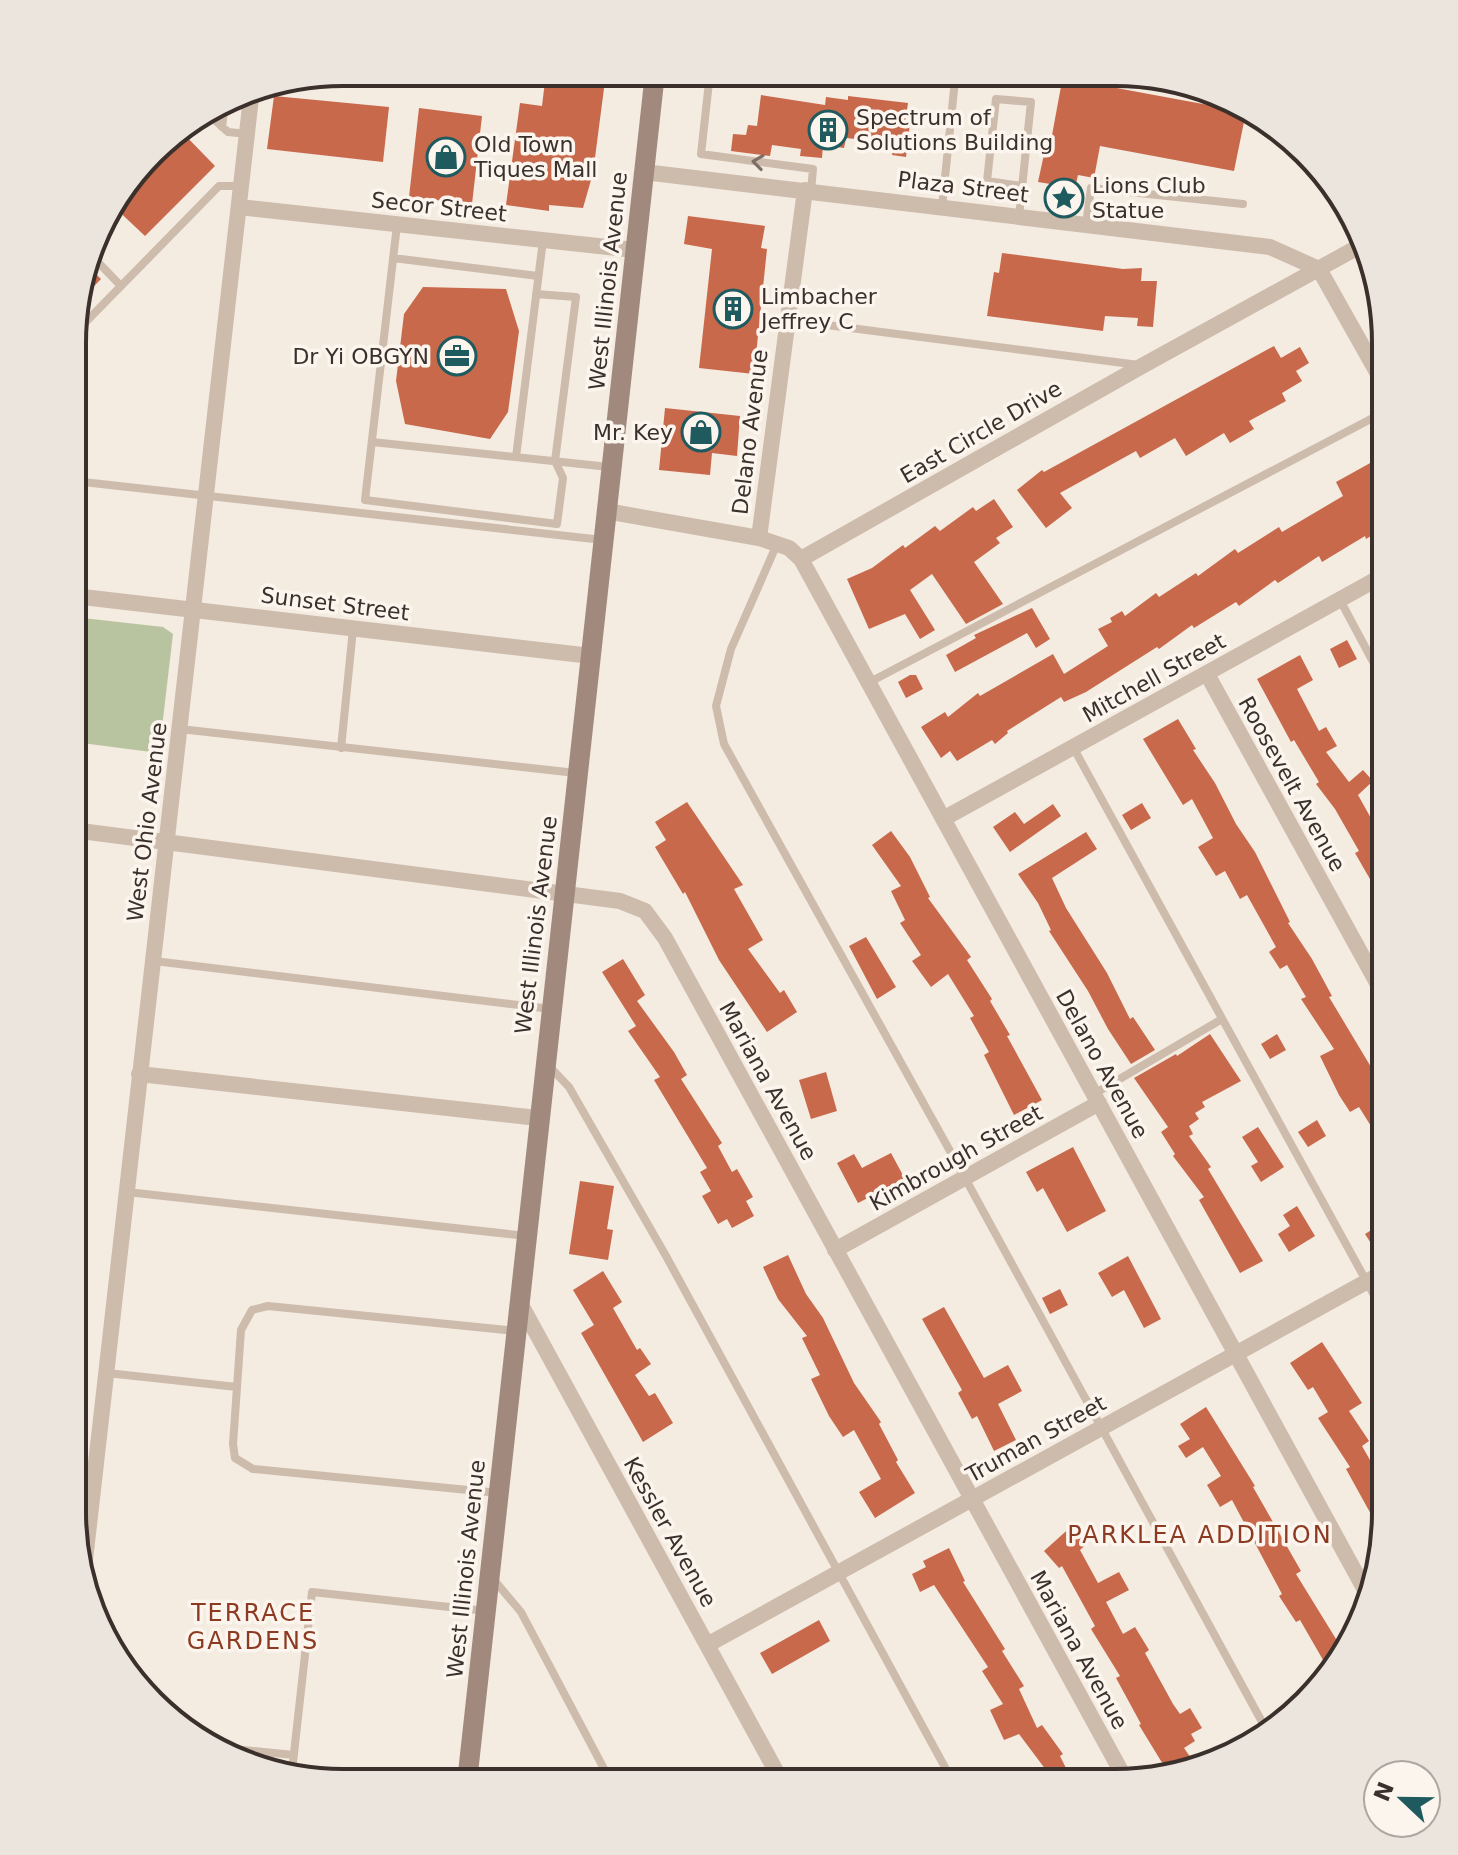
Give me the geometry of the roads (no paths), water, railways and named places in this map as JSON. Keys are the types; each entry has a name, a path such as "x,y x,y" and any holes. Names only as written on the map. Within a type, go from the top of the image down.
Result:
{"main road":[{"name":"West Illinois Avenue","path":"469,1768 654,86"}],"street":[{"name":"West Ohio Avenue","path":"86,1516 106,1373 251,104"},
{"name":"Plaza Street","path":"644,172 1270,247 1319,269"},
{"name":"Delano Avenue","path":"759,538 787,320 808,190"},
{"name":"Secor Street","path":"239,207 635,250"},
{"name":"East Circle Drive","path":"801,559 1354,250"},
{"path":"1319,269 1372,363"},
{"path":"606,511 759,538 789,548 801,559"},
{"name":"Delano Avenue","path":"801,559 1361,1583"},
{"name":"Mitchell Street","path":"943,819 1372,582"},
{"name":"Sunset Street","path":"86,597 591,656"},
{"name":"Roosevelt Avenue","path":"1207,674 1371,973"},
{"name":"Mariana Avenue","path":"86,832 628,903 645,911 658,926 1119,1768"},
{"path":"139,1074 538,1118"},
{"name":"Kimbrough Street","path":"835,1250 965,1178 1096,1098"},
{"name":"Truman Street","path":"707,1645 1371,1279"},
{"name":"Kessler Avenue","path":"520,1303 774,1768"}],"lane":[{"path":"709,86 701,154 813,169 808,190"},
{"path":"942,207 954,86"},
{"path":"1019,216 1031,102 996,99 987,181 1022,186"},
{"path":"222,127 223,116"},
{"path":"215,120 228,132 248,134"},
{"path":"87,320 219,186 241,186"},
{"path":"1086,224 1091,188 1243,204"},
{"path":"397,225 365,500 557,524 563,478 555,461 576,297 536,294"},
{"path":"516,457 543,240"},
{"path":"393,258 538,276"},
{"path":"99,264 121,286"},
{"path":"787,320 1142,366"},
{"path":"868,683 1372,418"},
{"path":"372,442 611,467"},
{"path":"86,482 604,540"},
{"path":"778,543 731,649 716,706 724,744 1262,1722"},
{"path":"1340,600 1372,659"},
{"path":"341,748 353,629"},
{"path":"180,729 577,773"},
{"path":"1073,747 1371,1291"},
{"path":"153,961 551,1009"},
{"path":"1096,1098 1222,1019"},
{"path":"545,1062 569,1087 666,1256 945,1768"},
{"path":"126,1192 527,1236"},
{"path":"499,1493 253,1469 235,1458 233,1444 241,1330 252,1310 268,1306 517,1331"},
{"path":"106,1373 237,1387"},
{"path":"490,1575 521,1612 604,1768"},
{"path":"293,1764 312,1592 486,1611"},
{"path":"250,1751 294,1755"}],"place":[{"name":"Spectrum of Solutions Building","path":"828,130"},
{"name":"Old Town Tiques Mall","path":"446,157"},
{"name":"Lions Club Statue","path":"1064,198"},
{"name":"Limbacher Jeffrey C","path":"733,309"},
{"name":"Dr Yi OBGYN","path":"457,356"},
{"name":"Mr. Key","path":"701,432"}],"district":[{"name":"PARKLEA ADDITION","path":"1200,1535"},
{"name":"TERRACE GARDENS","path":"253,1627"}]}
